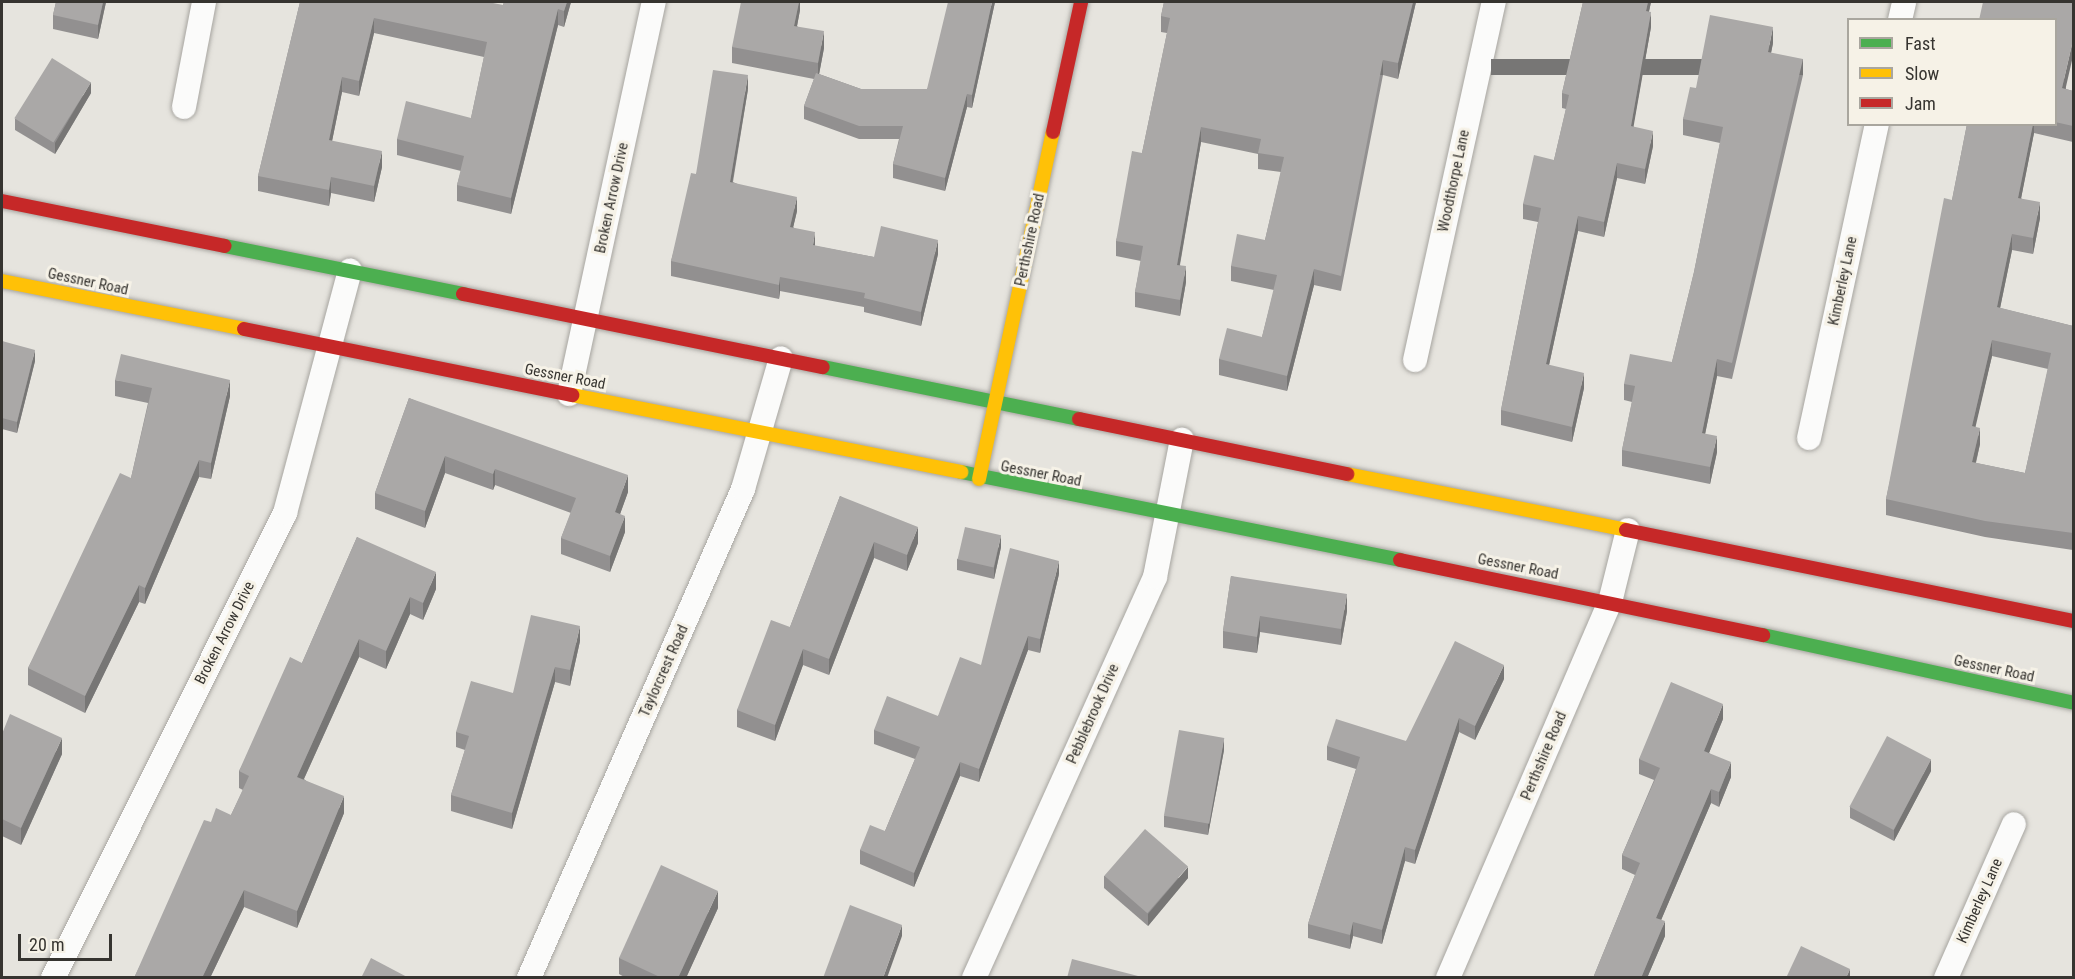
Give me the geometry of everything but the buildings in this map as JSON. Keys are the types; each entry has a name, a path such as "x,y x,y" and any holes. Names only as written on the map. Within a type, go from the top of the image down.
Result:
{"main road":[{"name":"Perthshire Road","path":"979,479 1081,2"},
{"path":"2,201 2073,621"},
{"name":"Gessner Road","path":"2,281 333,350 569,394 762,436 1611,602 2073,703"}],"street":[{"path":"184,107 204,2"},
{"name":"Broken Arrow Drive","path":"569,394 654,2"},
{"name":"Woodthorpe Lane","path":"1414,360 1494,2"},
{"path":"1900,18 1904,2"},
{"name":"Kimberley Lane","path":"1809,438 1877,126"},
{"name":"Broken Arrow Drive","path":"53,978 285,513 333,350 350,271"},
{"name":"Taylorcrest Road","path":"529,978 762,436 781,358"},
{"name":"Pebblebrook Drive","path":"974,978 1155,577 1170,515 1182,440"},
{"name":"Perthshire Road","path":"1448,978 1611,602 1629,530"},
{"name":"Kimberley Lane","path":"1946,978 2014,824"}],"traffic: fast":[{"path":"225,246 463,294"},
{"path":"823,367 1079,419"},
{"path":"961,472 1400,560"},
{"path":"1763,635 2074,703"}],"traffic: slow":[{"path":"979,479 1053,132"},
{"path":"2,281 244,329"},
{"path":"572,395 961,472"},
{"path":"1347,474 1626,530"}],"traffic: jam":[{"path":"1053,132 1081,2"},
{"path":"2,201 225,246"},
{"path":"463,294 823,367"},
{"path":"244,329 572,395"},
{"path":"1079,419 1347,474"},
{"path":"1626,530 2074,621"},
{"path":"1400,560 1763,635"}]}
